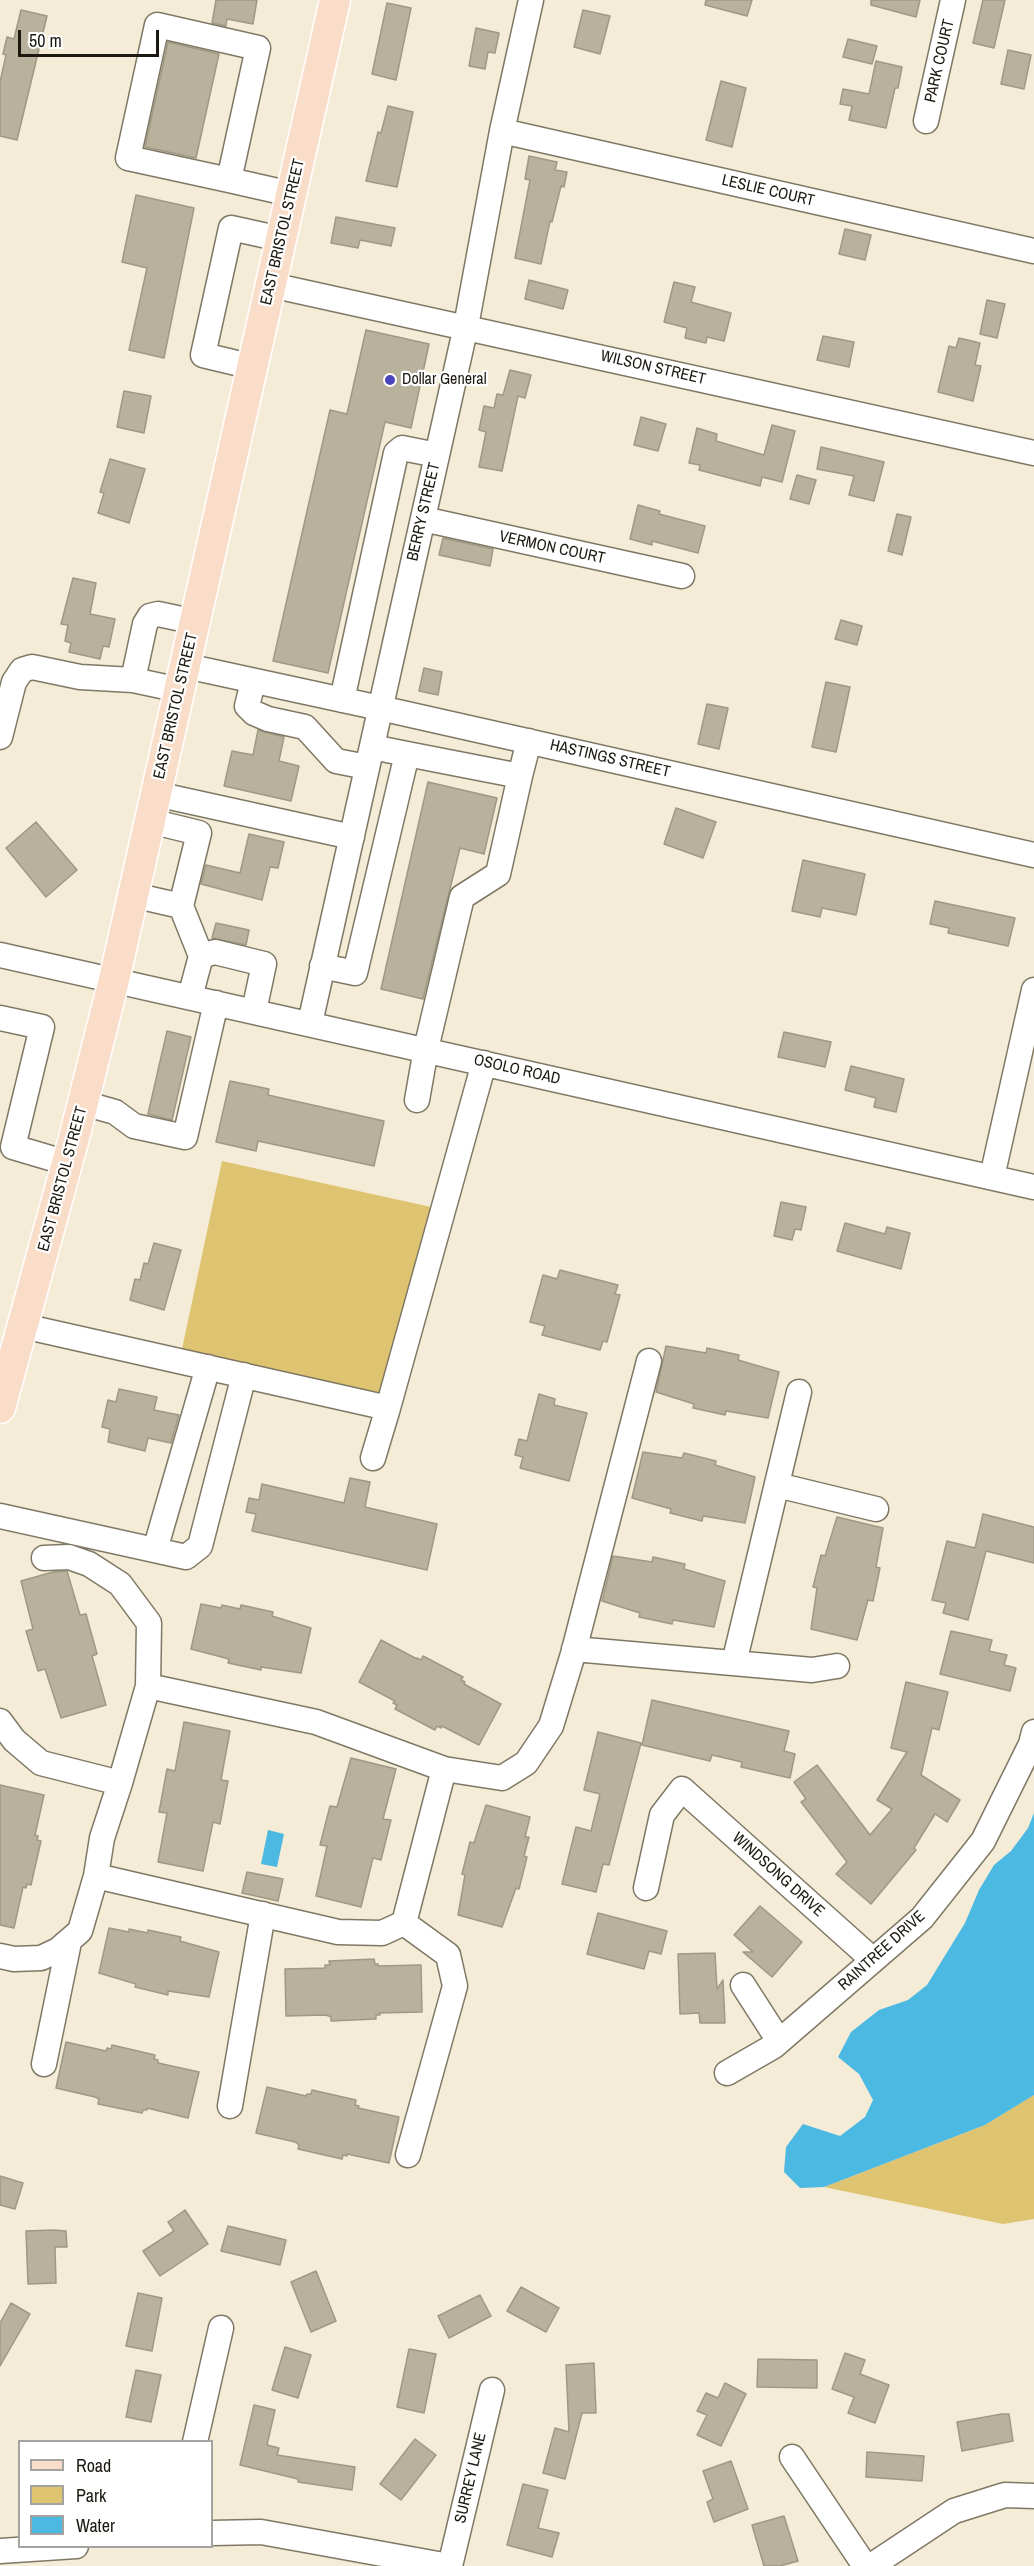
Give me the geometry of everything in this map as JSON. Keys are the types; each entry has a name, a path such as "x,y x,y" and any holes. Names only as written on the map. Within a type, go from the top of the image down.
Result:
{"main road":[{"name":"EAST BRISTOL STREET","path":"0,1408 68,1163 114,980 335,0"}],"street":[{"name":"BERRY STREET","path":"310,1023 466,326 502,131 531,0"},
{"name":"PARK COURT","path":"926,121 953,0"},
{"path":"229,180 258,48 157,25 128,158 291,194"},
{"name":"LESLIE COURT","path":"502,131 1034,251"},
{"path":"253,367 203,355 231,228 281,239"},
{"name":"WILSON STREET","path":"271,285 466,326 1034,453"},
{"path":"342,700 396,453 402,448 437,455"},
{"name":"VERMON COURT","path":"423,519 682,576"},
{"path":"133,680 145,624 150,616 159,614 196,622"},
{"name":"HASTINGS STREET","path":"0,737 14,682 22,670 32,667 80,677 133,680 183,678 253,682 529,741 1034,855"},
{"path":"253,682 248,706 254,713 268,719 305,727 336,761 407,754 520,776"},
{"path":"417,1100 426,1050 462,897 498,874 529,741"},
{"path":"322,966 355,973 407,754"},
{"path":"153,808 352,837"},
{"path":"153,808 199,833 181,906 201,956 190,997"},
{"path":"133,895 181,906"},
{"path":"201,956 215,952 264,964 254,1011"},
{"name":"OSOLO ROAD","path":"0,955 1034,1187"},
{"path":"992,1177 1034,990"},
{"path":"83,1102 115,1112 134,1126 185,1137 216,1003"},
{"path":"0,1018 42,1027 7,1147 68,1163"},
{"path":"373,1458 484,1063"},
{"path":"23,1326 388,1408"},
{"path":"148,1686 316,1722 444,1769 502,1778 526,1763 551,1726 574,1649 650,1361"},
{"path":"155,1550 208,1367"},
{"path":"0,1516 186,1557 200,1546 244,1375"},
{"path":"734,1663 799,1392"},
{"path":"777,1485 876,1509"},
{"path":"0,1956 14,1959 41,1958 69,1942 80,1931 96,1876 102,1838 148,1686 149,1623 120,1584 89,1564 69,1557 44,1558"},
{"path":"574,1649 812,1670 837,1666"},
{"path":"0,1721 14,1740 40,1763 120,1783"},
{"name":"RAINTREE DRIVE","path":"727,2073 779,2041 922,1918 983,1841 1031,1744 1034,1732"},
{"path":"404,1923 444,1769"},
{"name":"WINDSONG DRIVE","path":"646,1888 662,1815 682,1789 873,1960"},
{"path":"96,1876 338,1932 382,1933 404,1923"},
{"path":"230,2106 263,1914"},
{"path":"404,1923 448,1955 455,1986 408,2156"},
{"path":"44,2064 69,1942"},
{"path":"743,1985 779,2041"},
{"path":"195,2440 221,2328"},
{"name":"SURREY LANE","path":"449,2566 492,2390"},
{"path":"792,2457 865,2566"},
{"path":"871,2566 954,2511 1005,2495 1034,2496"},
{"path":"213,2533 261,2532 449,2566"},
{"path":"0,2551 57,2548"}],"green space":[{"path":"222,1161 431,1207 379,1395 182,1349"},
{"path":"1034,2095 1034,2219 1003,2224 824,2187 985,2125"}],"water":[{"path":"1034,1813 1034,2095 985,2125 824,2187 800,2188 784,2172 786,2147 803,2124 840,2136 865,2117 873,2100 859,2074 838,2057 851,2032 879,2010 908,2000 927,1985 965,1923 979,1890 994,1865 1011,1851 1028,1828"},
{"path":"268,1830 284,1834 277,1867 261,1864"}],"building":[{"path":"216,0 257,0 253,24 227,19 226,26 212,23"},
{"path":"706,0 752,0 747,16 705,5"},
{"path":"871,0 920,0 916,17 871,5"},
{"path":"983,0 1005,0 994,48 973,43"},
{"path":"387,3 411,8 396,80 372,74"},
{"path":"21,10 47,16 17,140 0,136 0,82 7,37 14,39"},
{"path":"583,10 610,16 600,54 574,47"},
{"path":"476,28 499,33 495,53 488,52 485,69 469,66"},
{"path":"848,39 877,46 872,64 843,57"},
{"path":"168,42 219,54 196,158 145,147"},
{"path":"1008,50 1031,55 1024,89 1001,84"},
{"path":"876,61 902,67 886,128 849,120 852,106 840,104 843,89 869,94"},
{"path":"721,81 746,88 732,147 706,140"},
{"path":"388,106 413,112 397,187 366,181 378,132 381,133"},
{"path":"529,156 557,162 555,170 567,172 552,222 550,221 541,264 515,258 530,180 525,179"},
{"path":"136,195 194,208 164,358 129,350 147,268 122,262"},
{"path":"336,217 395,228 391,246 360,240 358,248 331,243"},
{"path":"845,229 871,235 865,260 839,254"},
{"path":"529,280 568,290 563,309 525,299"},
{"path":"674,282 695,287 691,302 731,313 724,341 707,337 706,343 685,338 687,328 664,322"},
{"path":"987,300 1005,304 997,338 980,334"},
{"path":"366,330 429,344 411,428 385,422 328,673 273,661 330,410 347,414"},
{"path":"823,336 854,342 849,367 817,360"},
{"path":"959,338 980,343 975,365 981,366 973,401 938,392 949,346 956,348"},
{"path":"510,370 531,375 525,398 518,396 502,471 479,467 486,432 479,430 484,406 494,408 497,394 503,395"},
{"path":"124,391 151,396 144,433 117,427"},
{"path":"641,417 666,424 658,451 634,445"},
{"path":"772,425 795,431 782,482 762,477 760,486 699,470 700,465 689,463 697,428 717,434 716,441 764,455"},
{"path":"821,447 884,462 874,501 849,495 854,476 817,469"},
{"path":"110,459 145,469 129,523 98,513 104,493 100,492"},
{"path":"797,475 816,480 809,504 790,499"},
{"path":"638,505 660,511 659,514 705,526 698,553 652,541 652,545 630,539"},
{"path":"897,514 911,517 902,555 888,551"},
{"path":"443,538 493,549 490,566 439,555"},
{"path":"73,578 96,583 90,614 115,619 109,647 103,646 100,659 69,652 71,643 65,641 68,625 61,624"},
{"path":"841,620 862,626 857,645 835,639"},
{"path":"424,668 442,672 438,695 419,691"},
{"path":"826,682 850,687 836,752 812,747"},
{"path":"707,704 728,708 719,749 698,744"},
{"path":"258,730 284,737 279,761 299,766 291,801 224,786 232,751 253,755"},
{"path":"428,782 497,798 484,854 460,848 423,999 381,989"},
{"path":"676,808 716,822 703,858 664,844"},
{"path":"36,822 77,870 46,897 6,848"},
{"path":"249,834 284,842 278,868 270,867 262,900 201,884 206,865 240,873"},
{"path":"803,860 865,874 856,915 822,908 820,917 792,911"},
{"path":"935,901 1015,918 1008,946 948,933 949,928 930,924"},
{"path":"216,923 249,930 246,945 212,938"},
{"path":"167,1031 191,1037 172,1120 148,1114"},
{"path":"784,1032 831,1042 825,1067 778,1057"},
{"path":"851,1066 904,1079 896,1112 874,1107 876,1098 845,1090"},
{"path":"230,1081 269,1089 268,1095 384,1121 374,1166 258,1141 256,1151 216,1142"},
{"path":"781,1202 806,1207 801,1230 795,1229 792,1240 774,1236"},
{"path":"845,1223 885,1234 887,1227 910,1233 901,1269 837,1251"},
{"path":"154,1243 181,1250 164,1310 130,1300 135,1279 140,1280 144,1263 148,1264"},
{"path":"560,1270 618,1285 615,1294 620,1295 607,1342 603,1341 600,1350 542,1335 545,1326 530,1322 543,1275 557,1279"},
{"path":"666,1346 706,1353 707,1348 739,1355 738,1360 779,1372 768,1418 726,1411 725,1415 693,1408 694,1404 656,1392"},
{"path":"119,1389 157,1397 154,1410 179,1415 171,1443 148,1438 145,1451 108,1442 110,1429 102,1427 108,1400 116,1402"},
{"path":"539,1394 555,1399 554,1405 587,1413 569,1481 520,1468 523,1457 515,1455 519,1439 527,1441"},
{"path":"643,1452 682,1458 684,1453 716,1461 715,1465 755,1477 745,1523 703,1516 702,1521 670,1513 671,1509 632,1498"},
{"path":"350,1478 370,1482 365,1507 437,1524 427,1570 252,1531 256,1514 246,1512 249,1498 259,1500 262,1484 344,1503"},
{"path":"983,1514 1034,1527 1034,1563 986,1551 968,1620 943,1613 946,1603 932,1600 947,1541 975,1548"},
{"path":"837,1517 883,1528 876,1567 880,1568 873,1601 868,1600 857,1640 811,1629 817,1588 813,1587 821,1555 825,1556"},
{"path":"613,1556 652,1562 653,1557 685,1564 684,1569 725,1581 714,1627 673,1620 672,1624 639,1617 640,1613 602,1601"},
{"path":"67,1571 80,1615 86,1614 97,1654 92,1656 106,1705 61,1718 45,1669 38,1671 26,1631 33,1629 21,1581 53,1572"},
{"path":"201,1604 240,1609 241,1605 273,1612 272,1616 311,1628 301,1673 261,1667 261,1670 228,1663 229,1659 191,1649"},
{"path":"951,1631 992,1640 989,1651 1007,1655 1004,1665 1016,1668 1010,1691 940,1674"},
{"path":"381,1640 417,1659 421,1660 423,1656 463,1677 461,1680 465,1682 464,1684 501,1704 479,1745 442,1726 441,1728 437,1726 435,1730 395,1709 397,1705 393,1703 395,1701 359,1682"},
{"path":"906,1682 948,1692 939,1730 932,1728 921,1775 960,1800 947,1822 935,1814 914,1848 916,1850 871,1904 836,1874 847,1862 801,1802 806,1799 794,1782 817,1765 870,1835 892,1809 877,1800 907,1752 891,1748"},
{"path":"652,1700 789,1731 784,1751 795,1754 790,1778 741,1767 742,1762 712,1755 710,1761 642,1745"},
{"path":"184,1722 230,1731 221,1780 228,1781 220,1824 213,1822 203,1871 158,1862 167,1813 159,1812 167,1769 175,1771"},
{"path":"598,1732 641,1743 609,1865 603,1864 596,1892 562,1884 576,1827 591,1831 600,1794 584,1790"},
{"path":"351,1758 396,1769 383,1819 391,1820 381,1860 373,1858 361,1907 316,1896 327,1846 320,1845 330,1806 337,1807"},
{"path":"0,1785 44,1795 35,1835 38,1836 37,1840 41,1841 31,1885 27,1884 26,1888 23,1887 14,1928 0,1925"},
{"path":"486,1805 530,1817 525,1837 529,1837 524,1856 527,1857 519,1889 516,1888 502,1927 458,1915 465,1875 462,1874 470,1842 474,1843"},
{"path":"247,1872 283,1879 278,1901 242,1893"},
{"path":"760,1906 802,1942 772,1977 743,1952 753,1952 734,1935"},
{"path":"598,1913 667,1931 661,1954 649,1951 644,1969 587,1954"},
{"path":"109,1928 148,1933 148,1930 181,1937 180,1941 219,1952 209,1997 168,1991 168,1995 135,1987 136,1984 99,1973"},
{"path":"715,1953 717,1989 723,1980 725,2023 700,2023 699,2013 680,2014 678,1954"},
{"path":"374,1959 378,1966 421,1965 422,2012 379,2013 376,2019 331,2021 331,2017 326,2015 286,2016 285,1969 325,1968 325,1965 330,1965 329,1961"},
{"path":"66,2042 106,2051 107,2048 111,2049 112,2045 155,2055 154,2059 158,2060 158,2063 199,2072 188,2118 147,2108 142,2113 98,2104 99,2099 95,2097 56,2088"},
{"path":"267,2087 306,2096 311,2094 312,2090 356,2100 355,2105 359,2106 358,2108 399,2117 389,2163 347,2154 347,2156 343,2155 342,2159 298,2149 299,2145 295,2142 256,2133"},
{"path":"0,2176 23,2183 15,2209 0,2205"},
{"path":"185,2210 208,2244 160,2276 143,2251 174,2231 168,2222"},
{"path":"228,2226 286,2240 280,2265 221,2251"},
{"path":"26,2231 66,2231 67,2247 55,2247 56,2283 28,2284"},
{"path":"316,2271 336,2321 311,2332 291,2282"},
{"path":"521,2287 559,2308 546,2332 507,2311"},
{"path":"138,2293 162,2298 152,2351 126,2346"},
{"path":"480,2295 491,2316 449,2338 438,2316"},
{"path":"11,2303 30,2314 0,2366 0,2323"},
{"path":"285,2347 311,2355 298,2398 272,2390"},
{"path":"409,2349 436,2354 424,2413 397,2407"},
{"path":"845,2353 865,2360 860,2374 889,2385 875,2423 848,2413 854,2397 832,2389"},
{"path":"758,2359 817,2360 817,2388 757,2387"},
{"path":"594,2363 596,2413 582,2413 565,2479 543,2473 555,2428 569,2432 566,2365"},
{"path":"136,2370 161,2375 151,2422 126,2417"},
{"path":"725,2383 746,2394 721,2446 697,2435 707,2415 697,2411 706,2393 718,2398"},
{"path":"254,2405 275,2410 267,2445 279,2448 277,2455 355,2467 352,2490 298,2482 298,2479 240,2465"},
{"path":"1009,2414 1013,2441 962,2451 957,2422"},
{"path":"415,2439 436,2455 401,2500 380,2484"},
{"path":"867,2452 924,2456 922,2481 866,2477"},
{"path":"731,2461 748,2509 714,2522 707,2502 713,2499 703,2471"},
{"path":"523,2484 548,2490 538,2528 559,2533 552,2557 507,2545"},
{"path":"784,2516 798,2561 780,2566 764,2566 752,2525"}],"place":[{"name":"Dollar General","path":"390,380"}]}
